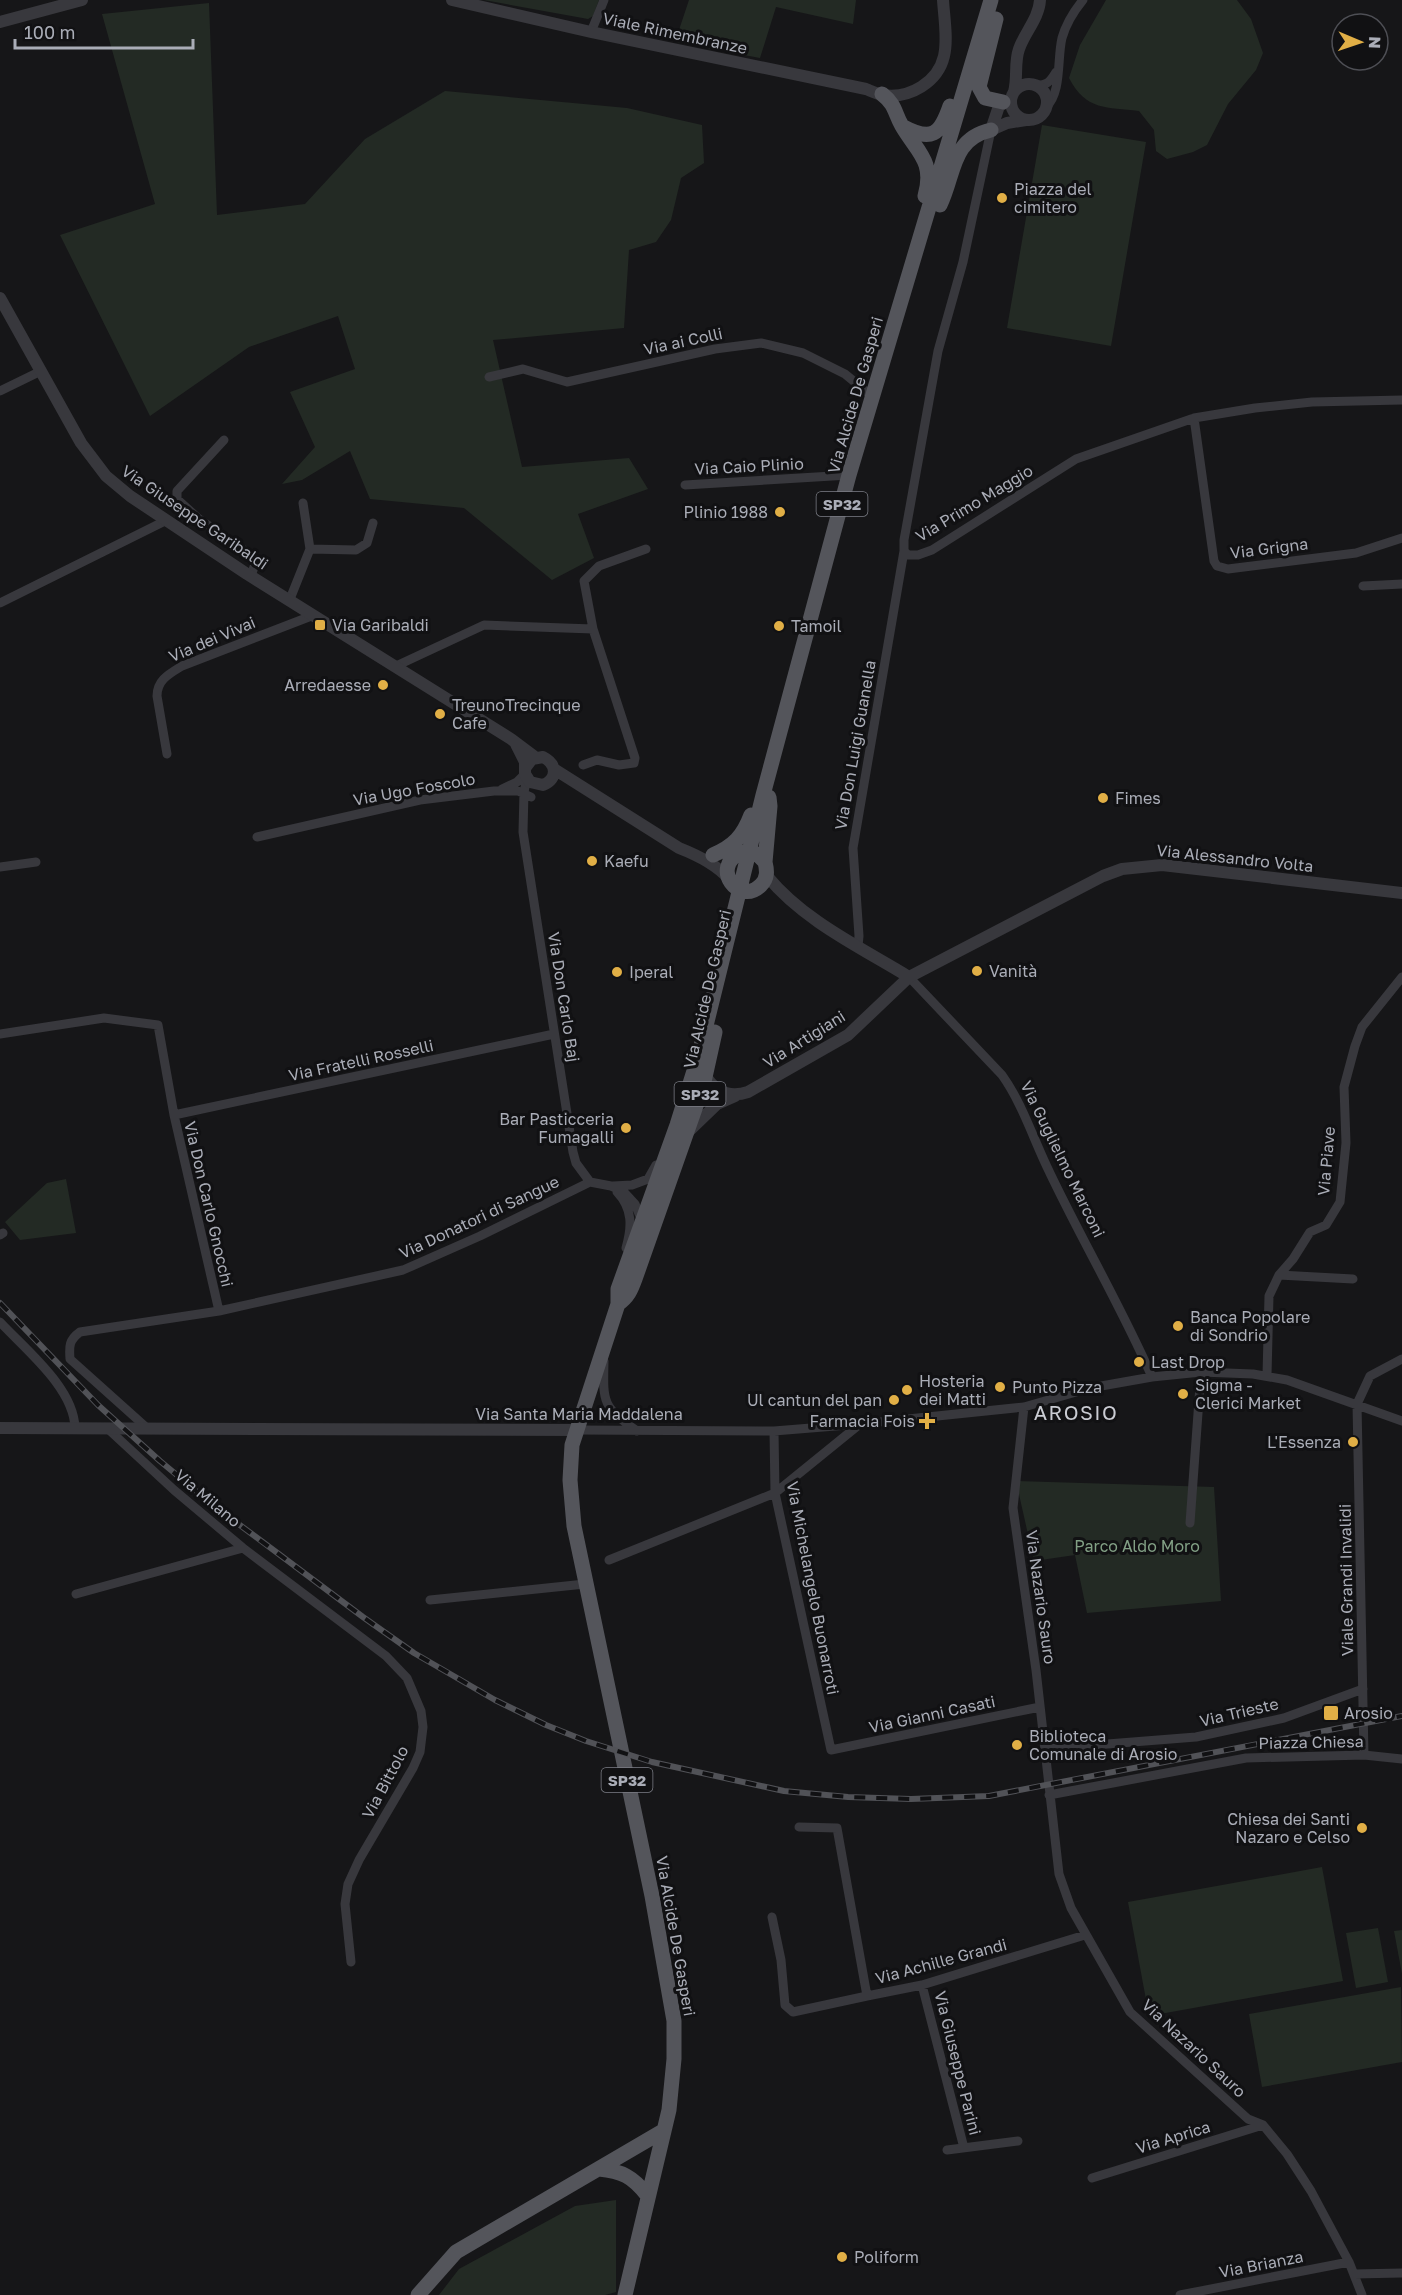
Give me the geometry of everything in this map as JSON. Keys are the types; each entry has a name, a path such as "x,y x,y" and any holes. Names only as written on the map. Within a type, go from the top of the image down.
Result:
{"main road":[{"name":"SP32","path":"925,223 991,0"},
{"path":"999,0 979,87 986,98 1009,98"},
{"path":"902,126 923,134 933,133 940,129 973,30 987,16"},
{"path":"882,94 894,105 902,126 920,150 928,183 923,206 925,223"},
{"path":"925,223 941,203 958,152 969,139 991,130"},
{"name":"Via Alcide De Gasperi","path":"625,2295 672,2086 675,2059 674,2021 652,1896 585,1584 571,1501 571,1462 576,1430 618,1304 625,1299 625,1287 640,1246 637,1225 677,1125 698,1059 739,887 755,860 766,796 849,475 925,223"},
{"path":"713,855 729,849 738,840 746,829 755,802 766,796"},
{"path":"739,887 759,887 755,860"},
{"name":"Via Alcide De Gasperi","path":"625,1287 687,1132 705,1075 739,887"},
{"path":"705,1075 704,1062 731,938 730,929"},
{"path":"418,2295 456,2252 663,2132"},
{"path":"599,2169 627,2174 647,2195"},
{"path":"634,2258 638,2295"}],"street":[{"path":"0,22 78,0"},
{"path":"591,32 604,0"},
{"path":"882,94 894,95 915,90 925,85 939,68 945,48 943,0"},
{"path":"1040,0 1038,12 1019,48 1017,57 1026,82 1043,92 1046,106"},
{"path":"991,130 1007,123 1036,118 1052,100 1062,36 1068,22 1083,0"},
{"name":"Viale Rimembranze","path":"459,1 591,32 882,94"},
{"path":"1026,120 1013,111 1009,98 1026,82 1049,83 1057,69"},
{"name":"Via Primo Maggio","path":"1009,98 996,112 963,262 938,351 906,528 904,551 908,555 913,556 932,549 1076,459 1194,418 1312,402 1402,400"},
{"name":"Via Giuseppe Garibaldi","path":"0,298 81,443 106,476 130,496 251,576 511,739 535,757"},
{"name":"Via ai Colli","path":"489,377 523,369 567,382 715,349 761,343 803,352 845,374 873,397"},
{"path":"0,391 41,371"},
{"name":"Via Grigna","path":"1194,418 1214,561 1217,566 1228,569 1356,553 1402,538"},
{"path":"224,440 177,491 177,499 206,524 251,555 255,564 251,576"},
{"name":"Via Caio Plinio","path":"686,484 849,475"},
{"path":"290,599 310,549 303,503"},
{"path":"0,603 167,520"},
{"path":"310,549 357,550 367,543 373,523"},
{"path":"583,765 597,760 628,765 634,763 635,758 593,629 584,581 599,567 646,549"},
{"name":"Via Don Luigi Guanella","path":"858,946 860,936 853,848 904,551"},
{"path":"1363,586 1402,584"},
{"name":"Via dei Vivai","path":"167,754 157,696 157,689 167,675 182,666 314,615"},
{"path":"396,666 484,625 593,629"},
{"name":"Via Giuseppe Garibaldi","path":"511,739 522,756 526,773"},
{"path":"527,795 526,773 535,757 548,759 554,769 679,848 719,869 739,887"},
{"path":"527,795 554,776 554,769"},
{"path":"526,773 544,784 578,785"},
{"name":"Via Ugo Foscolo","path":"258,837 420,800 494,791 510,786 526,773"},
{"name":"Via Ugo Foscolo","path":"494,791 527,795"},
{"name":"Via Don Carlo Baj","path":"527,795 523,832 573,1152 576,1163 590,1182"},
{"path":"694,854 755,860"},
{"name":"Via Guglielmo Marconi","path":"755,860 792,903 909,977 1002,1075 1012,1089 1048,1169 1134,1335 1152,1377"},
{"path":"0,867 36,862"},
{"name":"Via Alessandro Volta","path":"909,977 1103,876 1122,869 1162,865 1402,893"},
{"name":"Via Artigiani","path":"687,1132 711,1108 724,1100 748,1092 848,1035 909,977"},
{"name":"Via Piave","path":"1267,1375 1269,1296 1279,1275 1293,1259 1310,1232 1326,1225 1340,1202 1346,1143 1344,1087 1355,1046 1362,1027 1402,977"},
{"name":"Via Don Carlo Gnocchi","path":"0,1034 104,1018 158,1025 174,1115 219,1311 80,1332 72,1338 69,1346 70,1359 147,1428"},
{"name":"Via Fratelli Rosselli","path":"174,1115 554,1034"},
{"name":"Via Alcide De Gasperi","path":"611,1186 632,1185 648,1179 655,1168 689,1068 698,1059"},
{"path":"705,1075 713,1086 726,1094 736,1095"},
{"path":"590,1182 611,1186 630,1197 638,1210 637,1225"},
{"name":"Via Donatori di Sangue","path":"219,1311 403,1269 480,1236 590,1182"},
{"path":"1279,1275 1353,1279"},
{"path":"0,1322 60,1387 73,1409 75,1428"},
{"path":"605,1344 605,1401 612,1412 637,1431"},
{"path":"1357,1404 1370,1376 1402,1359"},
{"path":"1190,1522 1201,1372"},
{"name":"Via Santa Maria Maddalena","path":"0,1428 774,1431 1024,1407 1090,1388 1152,1377 1201,1372 1267,1375 1402,1421"},
{"name":"Viale Grandi Invalidi","path":"1357,1404 1364,1755"},
{"name":"Via Nazario Sauro","path":"1024,1407 1013,1508 1040,1707 1059,1874 1071,1908 1130,2012 1248,2119 1263,2125 1287,2154 1311,2191 1349,2262 1362,2295"},
{"path":"609,1560 776,1493 860,1424"},
{"name":"Via Milano","path":"107,1428 174,1490 243,1548"},
{"name":"Via Michelangelo Buonarroti","path":"774,1431 776,1493 831,1750"},
{"name":"Via Milano","path":"76,1594 243,1548"},
{"name":"Via Bittolo","path":"243,1548 386,1656 407,1678 421,1711 423,1727 420,1752 359,1860 348,1884 345,1904 351,1962"},
{"path":"430,1600 585,1584"},
{"name":"Via Trieste","path":"1044,1749 1196,1737 1284,1718 1363,1689"},
{"name":"Via Gianni Casati","path":"831,1750 1040,1707"},
{"name":"Piazza Chiesa","path":"1049,1795 1246,1758 1364,1755 1402,1759"},
{"name":"Via Achille Grandi","path":"799,1827 837,1828 867,1996 922,1984 1085,1935"},
{"path":"772,1917 778,1935 785,2005 793,2012 867,1996"},
{"name":"Via Giuseppe Parini","path":"922,1984 964,2148"},
{"name":"Via Aprica","path":"1092,2178 1263,2125"},
{"name":"Via Giuseppe Parini","path":"947,2150 1018,2141"},
{"name":"Via Brianza","path":"1180,2295 1349,2262"},
{"path":"1354,2274 1402,2273"}],"green space":[{"path":"484,0 599,0 593,16 588,19"},
{"path":"689,0 856,0 853,24 776,7 760,58 675,42"},
{"path":"1106,0 1237,0 1251,19 1263,53 1256,70 1228,104 1207,145 1193,152 1167,159 1156,151 1154,130 1139,111 1098,105 1083,97 1076,89 1069,78 1080,45"},
{"path":"209,3 217,215 305,204 365,139 445,91 627,108 702,125 704,163 681,178 671,220 656,242 629,250 624,328 493,340 522,467 629,458 648,489 578,514 594,558 552,580 464,508 370,499 350,451 302,480 282,484 315,447 290,392 355,369 338,316 249,347 150,416 60,235 155,204 102,14"},
{"path":"1042,125 1146,142 1111,346 1007,328"},
{"path":"66,1179 76,1233 20,1240 5,1222 47,1183"},
{"name":"Parco Aldo Moro","path":"1016,1481 1214,1487 1221,1601 1087,1613 1075,1555 1034,1561"},
{"path":"1322,1867 1343,1981 1149,2016 1128,1902"},
{"path":"1378,1928 1388,1982 1356,1988 1346,1933"},
{"path":"1402,1930 1402,1974 1394,1931"},
{"path":"1401,1987 1402,2062 1262,2087 1249,2014"},
{"path":"616,2200 616,2292 605,2295 439,2295 459,2269 575,2206"}],"railway":[{"path":"0,1303 98,1405 160,1461 213,1505 414,1653 495,1700 546,1725 586,1741 652,1762 784,1791 848,1797 911,1799 989,1796 1402,1716"}],"place":[{"name":"Piazza del cimitero","path":"1002,198"},
{"name":"Plinio 1988","path":"780,512"},
{"name":"Via Garibaldi","path":"320,625"},
{"name":"Tamoil","path":"779,626"},
{"name":"Arredaesse","path":"383,685"},
{"name":"TreunoTrecinque Cafe","path":"440,714"},
{"name":"Fimes","path":"1103,798"},
{"name":"Kaefu","path":"592,861"},
{"name":"Vanità","path":"977,971"},
{"name":"Iperal","path":"617,972"},
{"name":"Bar Pasticceria Fumagalli","path":"626,1128"},
{"name":"Banca Popolare di Sondrio","path":"1178,1326"},
{"name":"Last Drop","path":"1139,1362"},
{"name":"Punto Pizza","path":"1000,1387"},
{"name":"Hosteria dei Matti","path":"907,1390"},
{"name":"Sigma - Clerici Market","path":"1183,1394"},
{"name":"Ul cantun del pan","path":"894,1400"},
{"name":"Farmacia Fois","path":"927,1421"},
{"name":"L'Essenza","path":"1353,1442"},
{"name":"Arosio","path":"1331,1713"},
{"name":"Biblioteca Comunale di Arosio","path":"1017,1745"},
{"name":"Chiesa dei Santi Nazaro e Celso","path":"1362,1828"},
{"name":"Poliform","path":"842,2257"}],"district":[{"name":"AROSIO","path":"1076,1412"}]}
